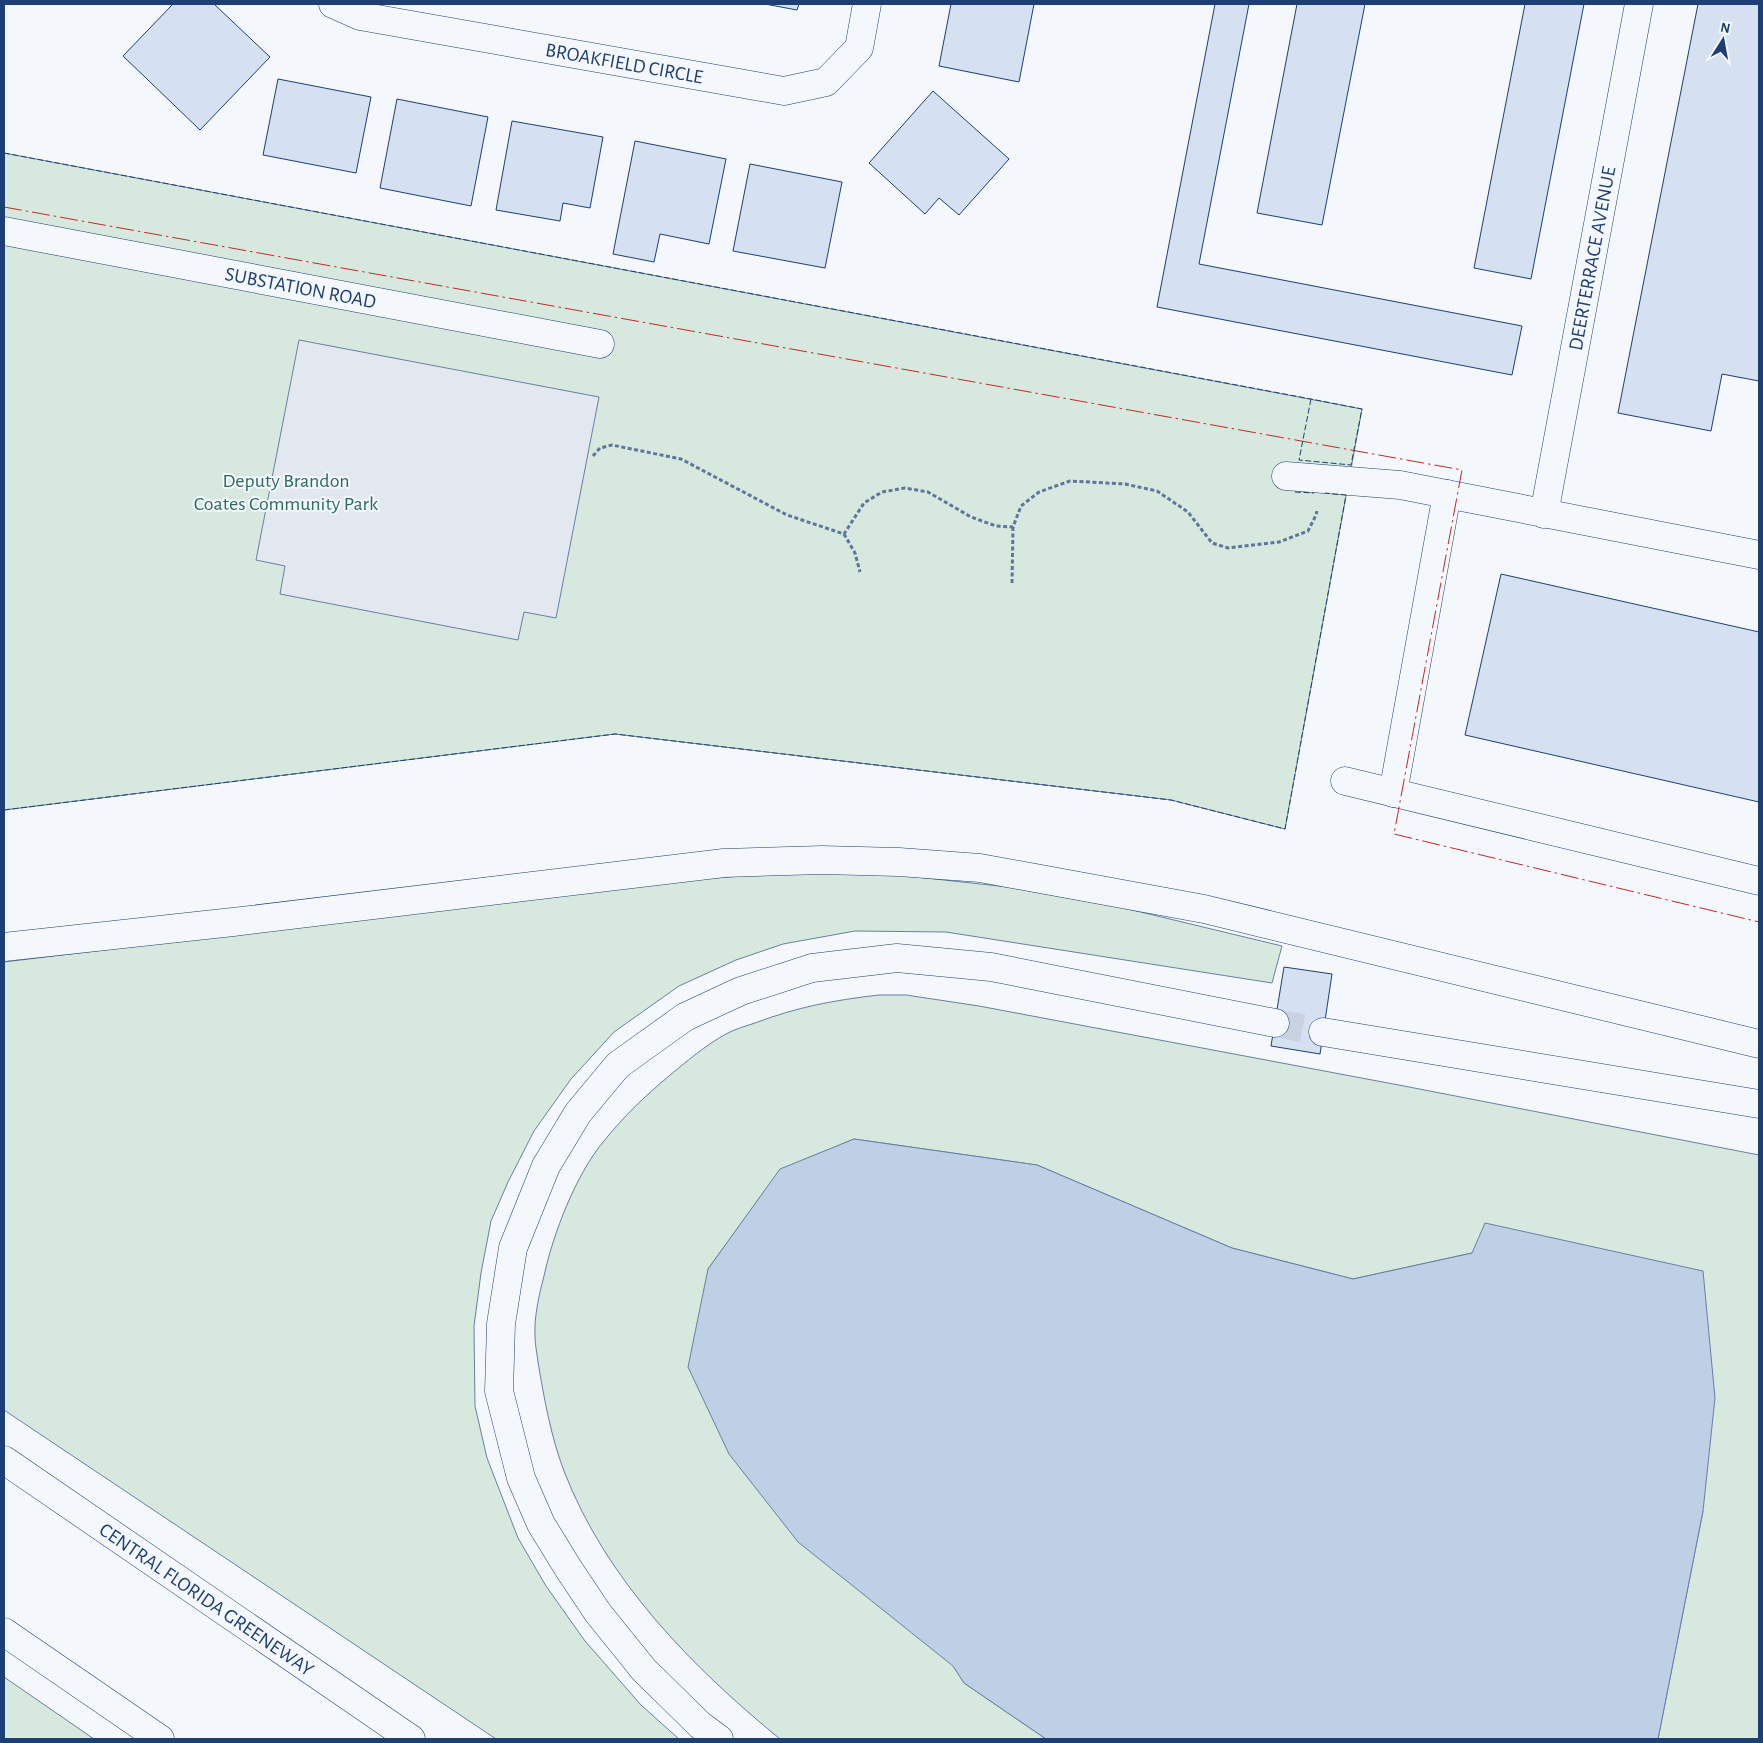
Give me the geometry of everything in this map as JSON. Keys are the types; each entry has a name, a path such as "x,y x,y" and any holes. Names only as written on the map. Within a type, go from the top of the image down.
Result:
{"main road":[{"name":"BROAKFIELD CIRCLE","path":"333,4 360,16 784,91 826,82 859,48 867,4"},
{"name":"DEERTERRACE AVENUE","path":"1544,514 1639,4"},
{"name":"SUBSTATION ROAD","path":"4,230 600,344"},
{"path":"1286,476 1400,485 1759,555"},
{"path":"1393,793 1447,494"},
{"path":"1345,781 1759,881"},
{"path":"4,947 223,923 724,863 822,860 899,862 980,868 1204,909 1759,1044"},
{"path":"718,1739 700,1725 644,1670 598,1613 568,1568 541,1524 521,1478 499,1391 501,1324 513,1248 546,1166 578,1113 618,1065 686,1017 741,991 812,968 897,958 991,966 1275,1023"},
{"path":"1323,1032 1759,1104"},
{"path":"1702,1095 1759,1124"},
{"name":"CENTRAL FLORIDA GREENEWAY","path":"4,1460 411,1739"},
{"path":"4,1632 160,1739"}],"path":[{"path":"593,456 600,448 612,445 681,459 787,515 844,534 855,553 860,572"},
{"path":"1012,583 1013,527 1021,506 1039,492 1070,481 1125,484 1157,491 1188,512 1212,542 1228,548 1279,542 1308,531 1316,515 1320,478"},
{"path":"844,534 864,503 882,492 905,488 928,492 970,517 996,526 1013,527"}],"green space":[{"name":"Deputy Brandon Coates Community Park","path":"4,153 1362,409 1285,829 1171,800 615,734 4,810"},
{"path":"799,872 898,875 1008,887 1124,908 1282,946 1272,983 946,932 855,931 783,944 736,960 679,986 614,1032 571,1079 534,1131 491,1221 481,1273 474,1326 475,1406 487,1458 518,1538 546,1586 585,1641 641,1705 679,1739 496,1739 4,1410 4,962 685,880"},
{"path":"879,995 906,995 979,1006 1759,1155 1759,1739 1658,1739 1703,1511 1472,1253 1353,1279 1232,1248 1037,1165 854,1139 780,1170 708,1269 964,1683 1046,1739 780,1739 715,1682 684,1651 628,1585 603,1549 582,1511 564,1471 555,1445 540,1376 535,1343 535,1321 540,1291 553,1242 575,1187 584,1170 611,1132 651,1091 704,1048 733,1031 801,1008"},
{"path":"4,1677 94,1739 4,1739"}],"shaded area":[{"path":"299,340 599,397 556,618 524,612 518,640 280,594 285,566 256,560"}],"water":[{"path":"854,1139 1037,1165 1232,1248 1353,1279 1472,1253 1485,1223 1703,1271 1715,1398 1703,1511 1658,1739 1046,1739 964,1683 953,1666 798,1542 729,1454 688,1367 708,1269 780,1169"}],"building":[{"path":"173,4 214,4 270,57 200,130 123,56"},
{"path":"765,4 799,4 797,10"},
{"path":"951,4 1034,4 1019,82 939,66"},
{"path":"1215,4 1249,4 1199,264 1522,326 1512,375 1157,307"},
{"path":"1297,4 1365,4 1322,225 1257,213"},
{"path":"1525,4 1584,4 1531,279 1474,268"},
{"path":"1698,4 1759,4 1759,381 1722,374 1711,431 1618,413"},
{"path":"278,79 371,97 356,173 263,155"},
{"path":"933,91 1009,159 959,215 939,198 925,214 869,163"},
{"path":"397,99 488,117 471,206 380,188"},
{"path":"512,121 603,137 590,208 563,203 560,221 496,210"},
{"path":"635,141 726,159 709,244 660,234 654,262 613,254"},
{"path":"750,164 842,182 825,268 733,251"},
{"path":"1501,574 1759,632 1759,802 1465,735"},
{"path":"1284,967 1332,974 1320,1054 1271,1046"}],"tunnel":[{"path":"1275,1023 1323,1032"}],"fence":[{"path":"4,153 1311,399 1362,409 1351,465 1299,460 1311,399"},
{"path":"1295,492 1314,493"},
{"path":"4,810 615,734 1171,800 1285,829 1346,495 1325,493"}],"power":[{"path":"4,207 1462,470 1394,834 1759,922"}]}
